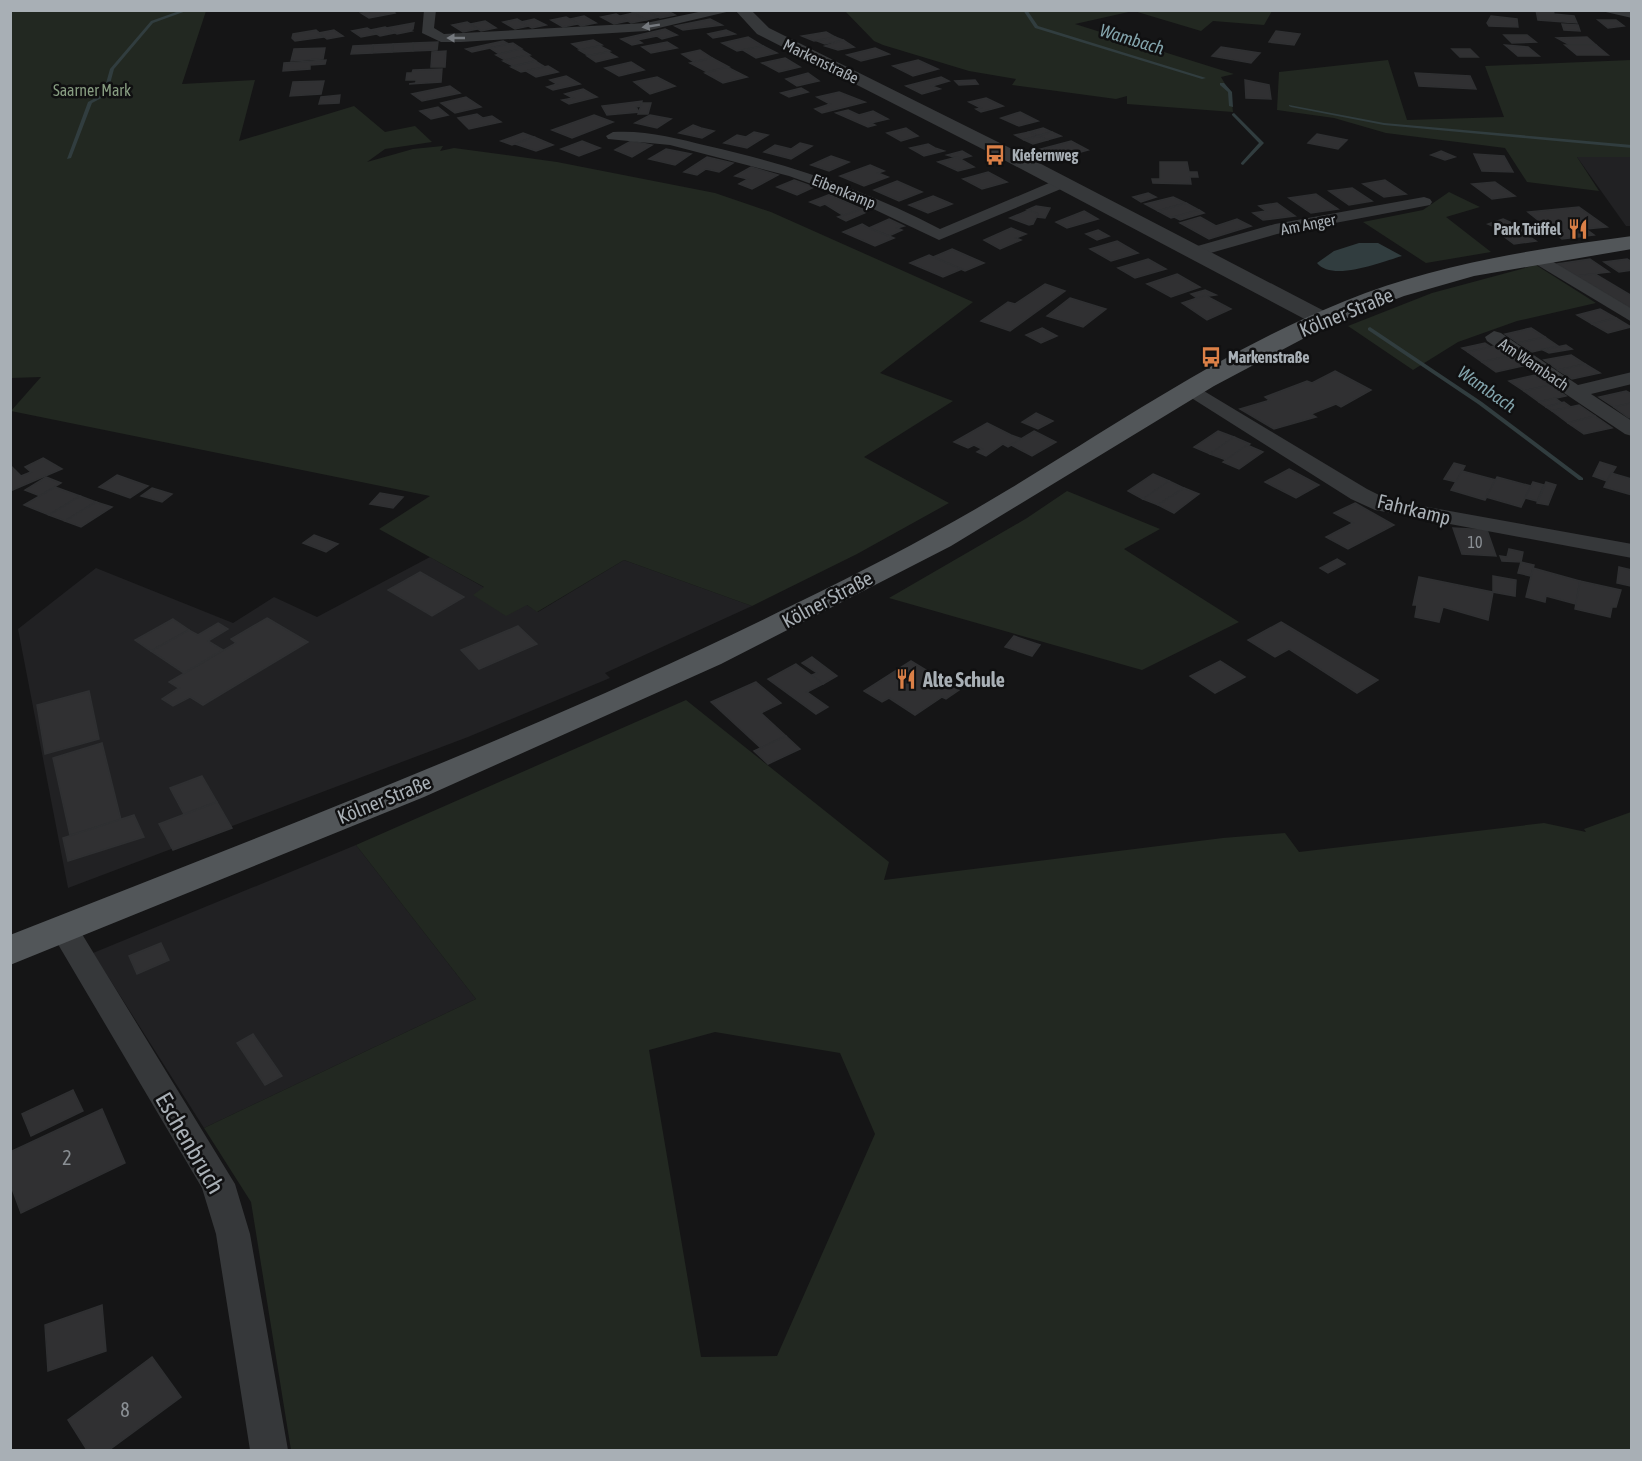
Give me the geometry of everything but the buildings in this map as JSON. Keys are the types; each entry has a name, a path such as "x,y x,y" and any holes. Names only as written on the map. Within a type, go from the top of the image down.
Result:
{"main road":[{"name":"Kölner Straße","path":"10,951 521,744 664,681 812,608 1013,499 1189,388 1322,319 1417,283 1471,268 1632,242"}],"street":[{"path":"430,10 427,30 441,38 461,38 632,28 729,10"},
{"name":"Markenstraße","path":"742,10 750,21 763,32 1062,183 1322,319"},
{"path":"1603,10 1632,14"},
{"name":"Eibenkamp","path":"613,136 650,137 788,170 855,194 904,215 939,235 1062,183"},
{"name":"Am Anger","path":"1193,253 1275,229 1424,202"},
{"path":"1535,256 1632,317"},
{"name":"Am Wambach","path":"1494,337 1632,430"},
{"name":"Am Wambach","path":"1574,392 1632,378"},
{"name":"Fahrkamp","path":"1189,388 1359,494 1383,505 1632,551"},
{"name":"Eschenbruch","path":"64,929 218,1184 234,1233 269,1450"}],"shaded area":[{"path":"1577,157 1631,157 1631,226 1626,226"},
{"path":"1359,243 1378,243 1402,256 1345,271 1334,271 1317,263 1334,251"},
{"path":"430,557 485,588 474,595 527,605 538,612 624,560 752,606 605,673 610,678 468,737 68,888 18,629 96,568 233,623 274,597 317,617"},
{"path":"356,845 476,999 204,1128 93,953"}],"green space":[{"name":"Saarner Mark","path":"11,10 206,11 182,84 255,80 239,141 354,106 385,132 415,126 432,142 385,149 367,162 413,149 443,146 440,151 454,148 557,162 715,193 771,212 973,302 880,373 953,401 864,457 949,503 857,554 752,606 624,560 537,612 527,605 506,616 473,595 484,587 379,529 430,496 11,411 41,377 11,378"},
{"path":"1272,10 1264,25 1213,21 1201,31 1134,11"},
{"path":"845,11 1133,11 1075,24 1234,74 1221,77 1231,94 1233,112 1127,104 1127,96 1116,99 1012,85 1016,79 969,71 883,45 874,41"},
{"path":"1388,60 1407,120 1504,117 1485,66 1631,60 1631,157 1577,157 1599,191 1527,182 1505,148 1386,133 1334,118 1277,110 1279,72"},
{"path":"1449,192 1480,207 1446,217 1491,252 1426,263 1363,222 1423,210"},
{"path":"1536,265 1596,303 1517,321 1458,342 1413,370 1348,326 1432,293"},
{"path":"1067,491 1160,529 1124,549 1239,622 1142,670 889,598 1027,518"},
{"path":"686,700 889,862 884,880 1223,838 1285,833 1299,852 1544,823 1586,832 1584,829 1631,812 1631,1450 291,1450 251,1202 204,1128 476,999 356,845","holes":["715,1032 840,1053 875,1134 777,1356 701,1357 649,1050"]}],"waterway":[{"path":"69,158 90,102 105,95 112,69 152,22 187,10"},
{"name":"Wambach","path":"1025,10 1036,27 1204,78"},
{"name":"Wambach","path":"1222,84 1230,92 1231,106"},
{"path":"1291,106 1384,124 1632,147"},
{"name":"Wambach","path":"1234,114 1262,143 1243,164"},
{"name":"Wambach","path":"1370,329 1480,403 1581,479"}],"place":[{"name":"Kiefernweg","path":"995,155"},
{"name":"Park Trüffel","path":"1578,229"},
{"name":"Markenstraße","path":"1211,357"},
{"name":"Alte Schule","path":"906,679"}]}
